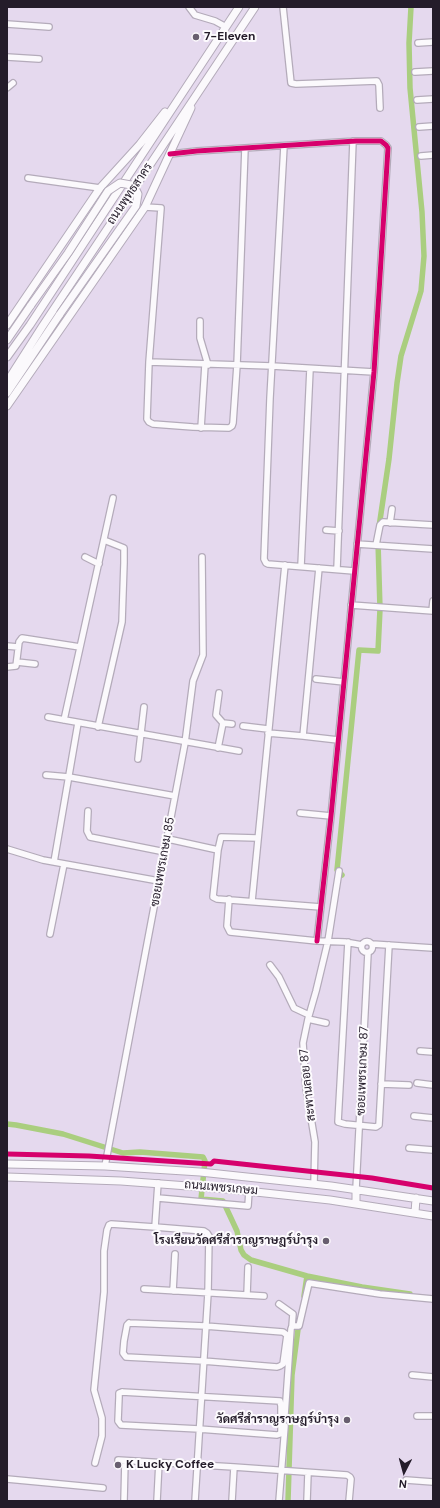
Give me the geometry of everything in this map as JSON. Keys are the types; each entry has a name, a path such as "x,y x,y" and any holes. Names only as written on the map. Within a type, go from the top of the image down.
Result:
{"main road":[{"name":"ถนนพุทธสาคร","path":"7,357 239,7"},
{"name":"ถนนพุทธสาคร","path":"7,382 255,7"},
{"path":"7,325 100,188 140,144 190,82"},
{"path":"7,406 145,207 201,88"},
{"path":"7,340 68,253 108,191 120,183 131,185 135,188 138,194 136,206 60,314 7,393"},
{"name":"ถนนเพชรเกษม","path":"7,1164 105,1166 203,1172 356,1189 433,1201"},
{"name":"ถนนเพชรเกษม","path":"7,1177 202,1186 330,1200 433,1216"},
{"path":"330,1200 331,1186"},
{"path":"356,1189 356,1204"},
{"path":"415,1213 416,1198"}],"street":[{"path":"189,7 196,15 215,21 226,27"},
{"path":"283,7 291,83 376,81 379,85 380,108"},
{"path":"7,24 49,27"},
{"path":"418,43 433,42"},
{"path":"7,56 39,59"},
{"path":"414,72 433,71"},
{"path":"7,88 13,83"},
{"path":"417,100 433,99"},
{"path":"419,127 433,126"},
{"path":"170,154 353,141 381,141 388,148 374,372 331,816 317,941"},
{"path":"337,569 346,370 353,141"},
{"path":"284,146 272,366 264,559 267,563 354,571"},
{"path":"145,207 161,208 149,362 147,419 149,422 154,424 201,428 229,428 232,426 236,365 245,148"},
{"path":"421,156 433,155"},
{"path":"28,178 100,188"},
{"path":"200,321 200,338 206,365 201,428"},
{"path":"149,362 272,366 374,372"},
{"path":"301,566 310,369"},
{"path":"64,720 113,498"},
{"path":"390,523 392,509"},
{"path":"376,545 380,525 383,522 433,526"},
{"path":"326,530 339,531"},
{"path":"98,727 122,622 124,563 124,548 104,540"},
{"path":"357,544 433,549"},
{"path":"85,557 99,564"},
{"name":"ซอยเพชรเกษม 85","path":"105,1166 168,839 185,743 193,681 203,655 202,557"},
{"path":"252,901 285,565"},
{"path":"303,736 319,568"},
{"path":"351,605 432,611 433,600"},
{"path":"7,667 15,667 17,662 18,647 22,638 80,647"},
{"path":"7,646 18,647"},
{"path":"17,662 35,664"},
{"path":"316,679 344,682"},
{"path":"218,748 222,723 216,715 219,693"},
{"path":"138,759 144,707"},
{"path":"48,717 238,752"},
{"path":"54,862 78,723"},
{"path":"222,723 232,724"},
{"path":"243,726 268,731 338,740"},
{"path":"46,775 69,777 175,796"},
{"path":"88,811 87,831 90,838 165,852"},
{"path":"300,813 331,816"},
{"path":"257,838 223,836 220,838 213,897 217,899 321,907"},
{"path":"168,839 218,850"},
{"path":"7,849 54,862 159,882"},
{"path":"50,934 64,864"},
{"name":"สะพานลอย 87","path":"314,1184 315,1142 306,1088 303,1043 308,1017 328,941 339,871"},
{"path":"229,899 227,926 230,932 317,941 348,942 362,945 367,942 372,944 433,948"},
{"path":"348,942 338,1122 376,1127 379,1125 389,945"},
{"path":"362,945 363,951 368,953 372,951 372,944"},
{"name":"ซอยเพชรเกษม 87","path":"356,1189 368,953"},
{"path":"270,965 279,977 294,1008 308,1017 326,1023"},
{"path":"420,1051 433,1052"},
{"path":"417,1083 433,1084"},
{"path":"381,1084 409,1085"},
{"path":"414,1116 433,1118"},
{"path":"409,1148 433,1150"},
{"path":"155,1227 158,1183"},
{"path":"158,1198 248,1206 249,1191"},
{"path":"95,1463 102,1436 102,1418 94,1390 104,1292 104,1251 109,1225 204,1231 209,1236 208,1293 195,1501"},
{"path":"173,1291 175,1254"},
{"path":"247,1295 248,1267"},
{"path":"279,1501 286,1393 295,1326 308,1284 311,1282 368,1293 433,1299"},
{"path":"144,1289 264,1296"},
{"path":"279,1304 293,1314 295,1326"},
{"path":"129,1323 205,1326 282,1332 287,1335 283,1364 280,1366 132,1358 126,1357 123,1353 125,1333 129,1323"},
{"path":"412,1375 433,1377"},
{"path":"122,1392 201,1396 280,1401 281,1432 277,1435 121,1425 118,1421 118,1397 122,1392"},
{"path":"417,1416 433,1416"},
{"path":"118,1460 282,1470 350,1477 350,1501"},
{"path":"124,1501 125,1461"},
{"path":"156,1501 160,1462"},
{"path":"232,1501 234,1467"},
{"path":"306,1501 308,1473"},
{"path":"7,1479 103,1488"},
{"path":"406,1480 433,1482"}],"waterway":[{"path":"379,527 389,459 401,356 421,291 424,256 422,212 410,88 409,43 411,7"},
{"path":"342,875 337,870 359,650 378,651 380,609 378,542"},
{"path":"7,1124 63,1134 123,1153 140,1152 203,1157 205,1161 201,1199 223,1201 237,1231 241,1250 244,1255 251,1260 307,1276 362,1287 410,1294"},
{"path":"304,1296 307,1276"},
{"path":"288,1501 292,1375 299,1322"}],"cycle path":[{"path":"170,154 356,141 381,141 388,148 374,372 331,816 317,941"},
{"path":"7,1154 89,1156 211,1164 214,1161 372,1178 433,1188"}],"place":[{"name":"7-Eleven","path":"196,37"},
{"name":"โรงเรียนวัดศรีสําราญราษฎร์บํารุง","path":"326,1241"},
{"name":"วัดศรีสําราญราษฎร์บํารุง","path":"347,1420"},
{"name":"K Lucky Coffee","path":"118,1465"}]}
